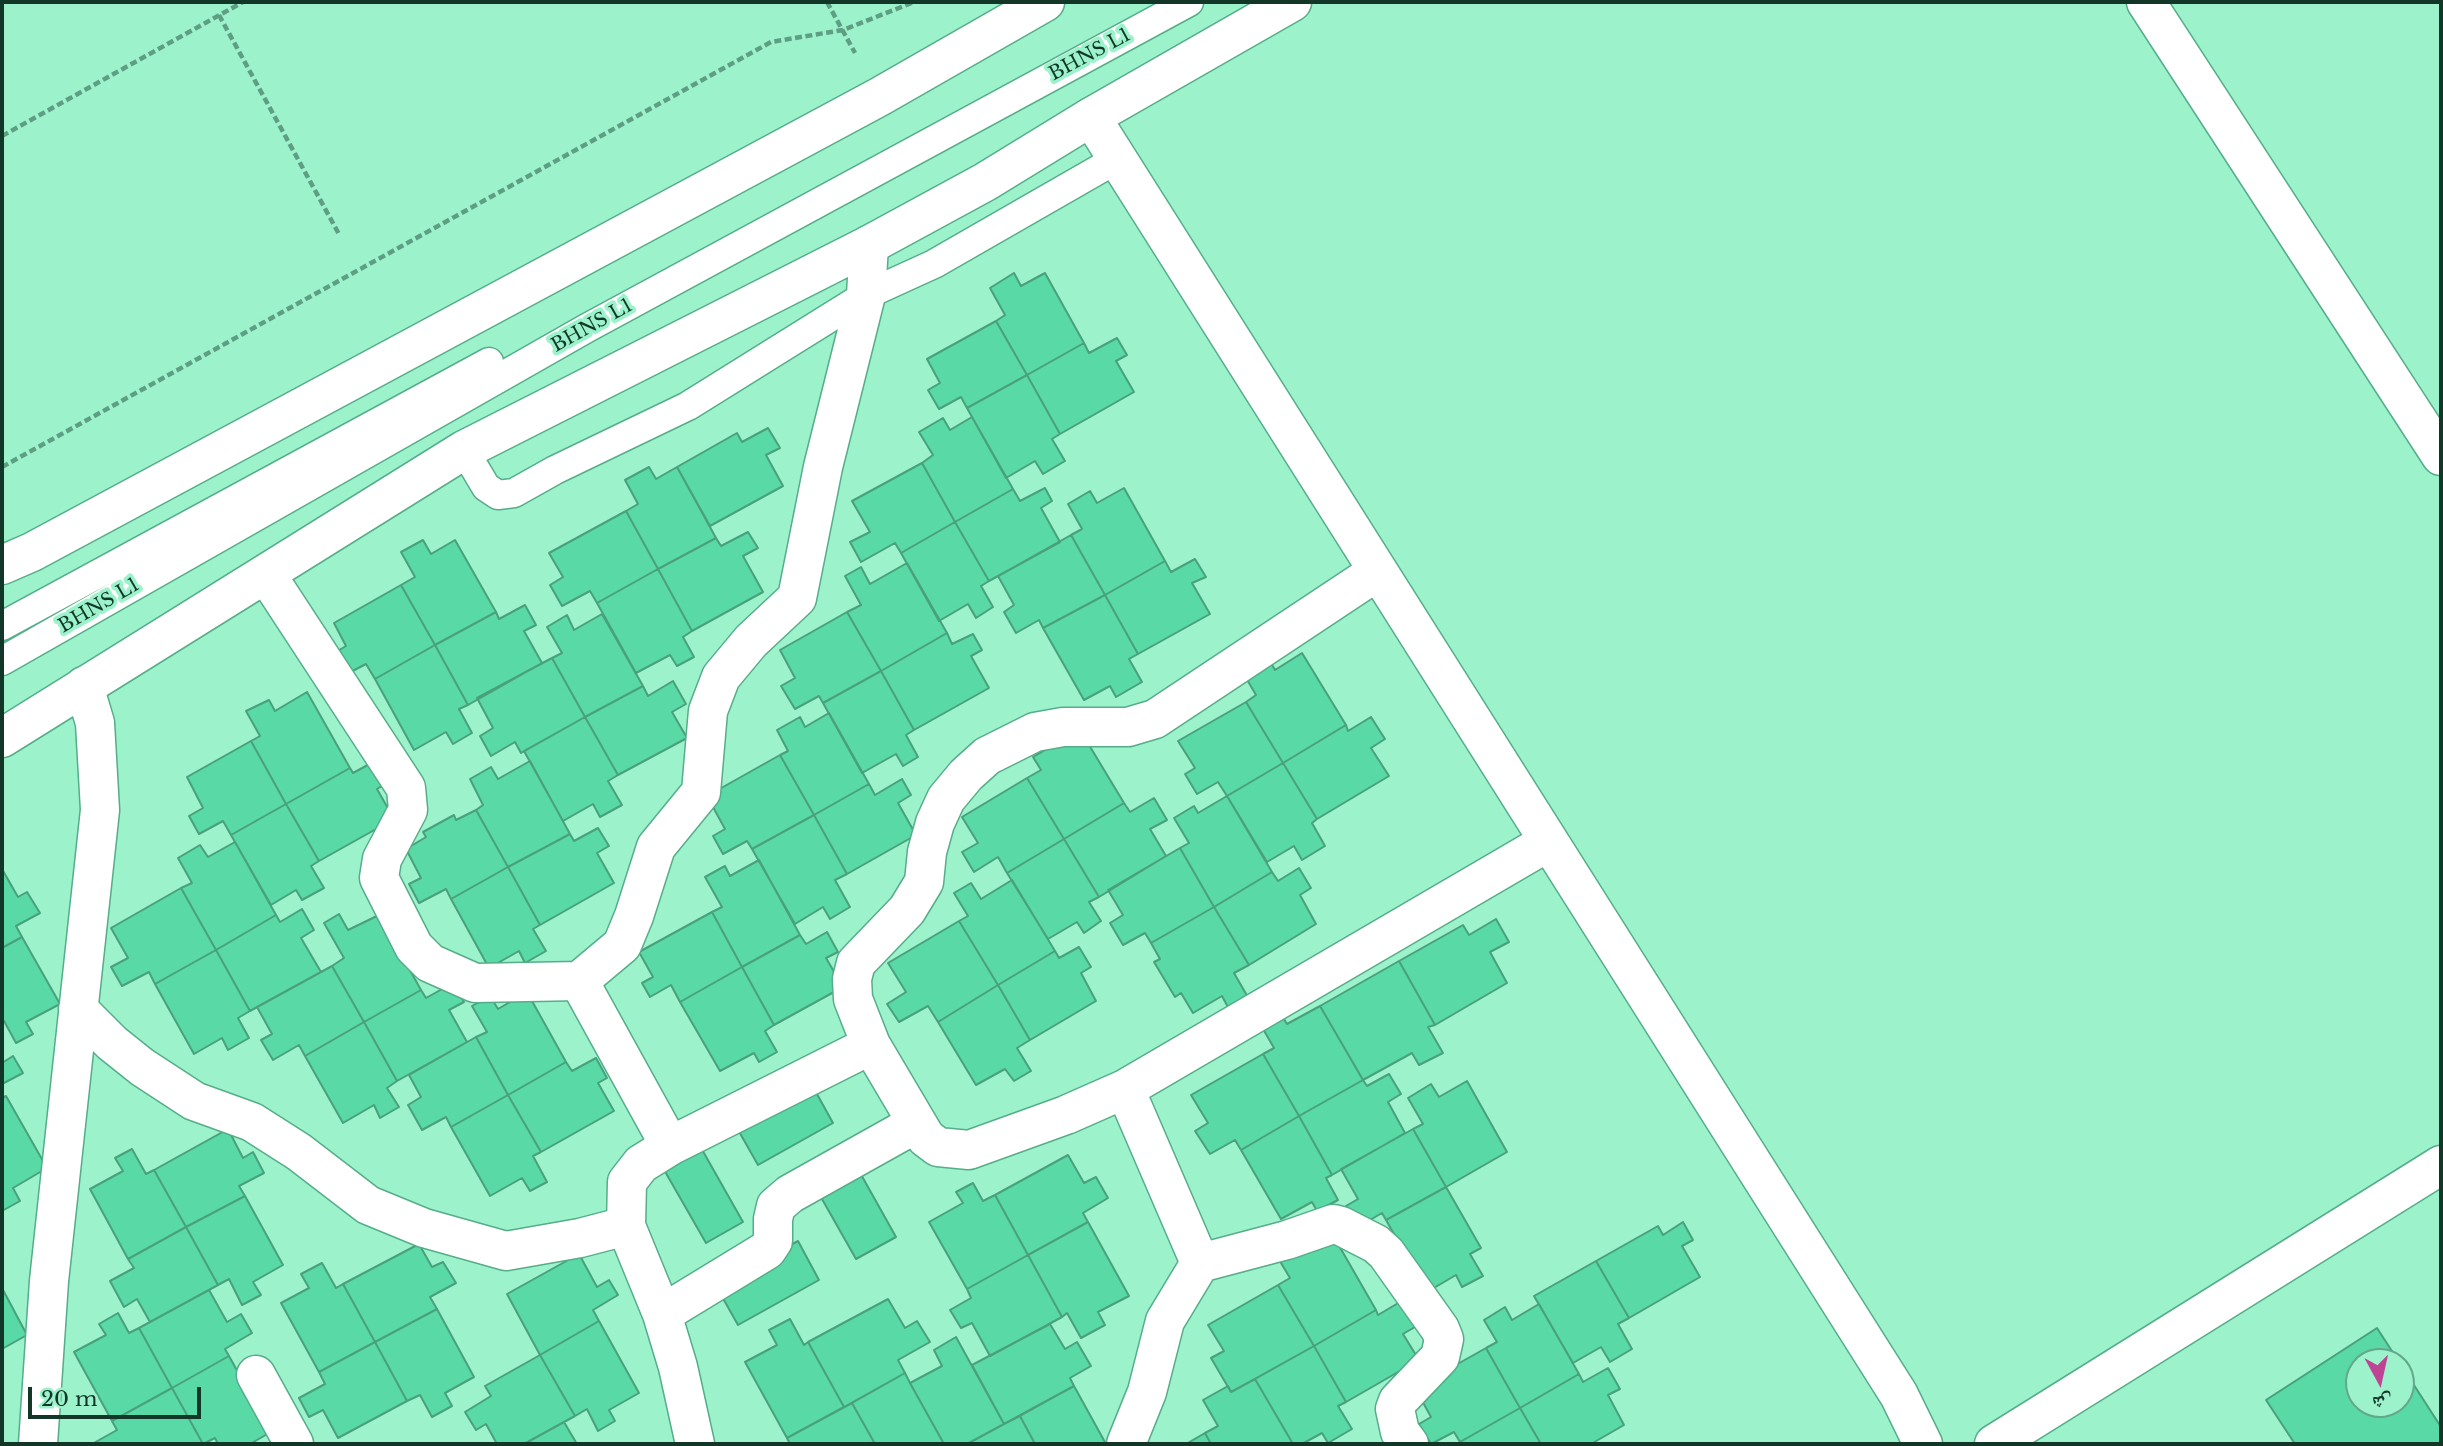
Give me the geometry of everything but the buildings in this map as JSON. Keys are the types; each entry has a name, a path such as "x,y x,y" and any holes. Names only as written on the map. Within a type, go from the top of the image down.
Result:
{"street":[{"path":"2,738 464,450 869,246 985,182 1091,117 1292,2"},
{"path":"2146,2 2441,456"},
{"path":"2,565 69,532 879,97 1029,5"},
{"path":"1091,117 1899,1395 1923,1444"},
{"path":"266,574 406,788 408,810 382,859 379,878 414,947 430,962 475,983 579,981 622,945 656,846 701,792 708,711 721,677 751,641 797,598 823,467 866,295 869,246"},
{"path":"1378,571 1155,719 1129,727 1063,727 1035,732 986,755 966,775 946,799 935,823 927,852 924,881 907,910 856,963 852,979 853,999 871,1045 917,1124 926,1138 938,1147 969,1150 1066,1115 1125,1088 1548,842"},
{"path":"38,1444 49,1281 100,810 95,723 84,686"},
{"path":"579,981 670,1146"},
{"path":"78,1009 111,1043 194,1101 252,1122 299,1152 368,1205 424,1228 506,1251 580,1238 626,1226"},
{"path":"695,1444 678,1367 662,1314 626,1226 627,1182 641,1164 670,1146 871,1045"},
{"path":"1125,1088 1200,1263"},
{"path":"662,1314 767,1250 773,1241 776,1206 790,1194 917,1124"},
{"path":"1994,1444 2441,1165"},
{"path":"1126,1444 1147,1392 1165,1321 1200,1263 1287,1240 1333,1224 1376,1244 1394,1264 1440,1329 1444,1339 1440,1357 1398,1401 1395,1409 1401,1432 1409,1444"},
{"path":"256,1375 294,1444"}],"lane":[{"name":"BHNS L1","path":"2,626 1157,2"},
{"name":"BHNS L1","path":"2,661 587,328 1189,2"},
{"path":"464,450 486,487 498,495 514,493 555,470 688,406 866,295 934,264 1117,159"}],"path":[{"path":"2,136 243,2"},
{"path":"827,2 879,97"},
{"path":"2,467 771,42 843,30 914,2"},
{"path":"219,15 341,236"}]}
